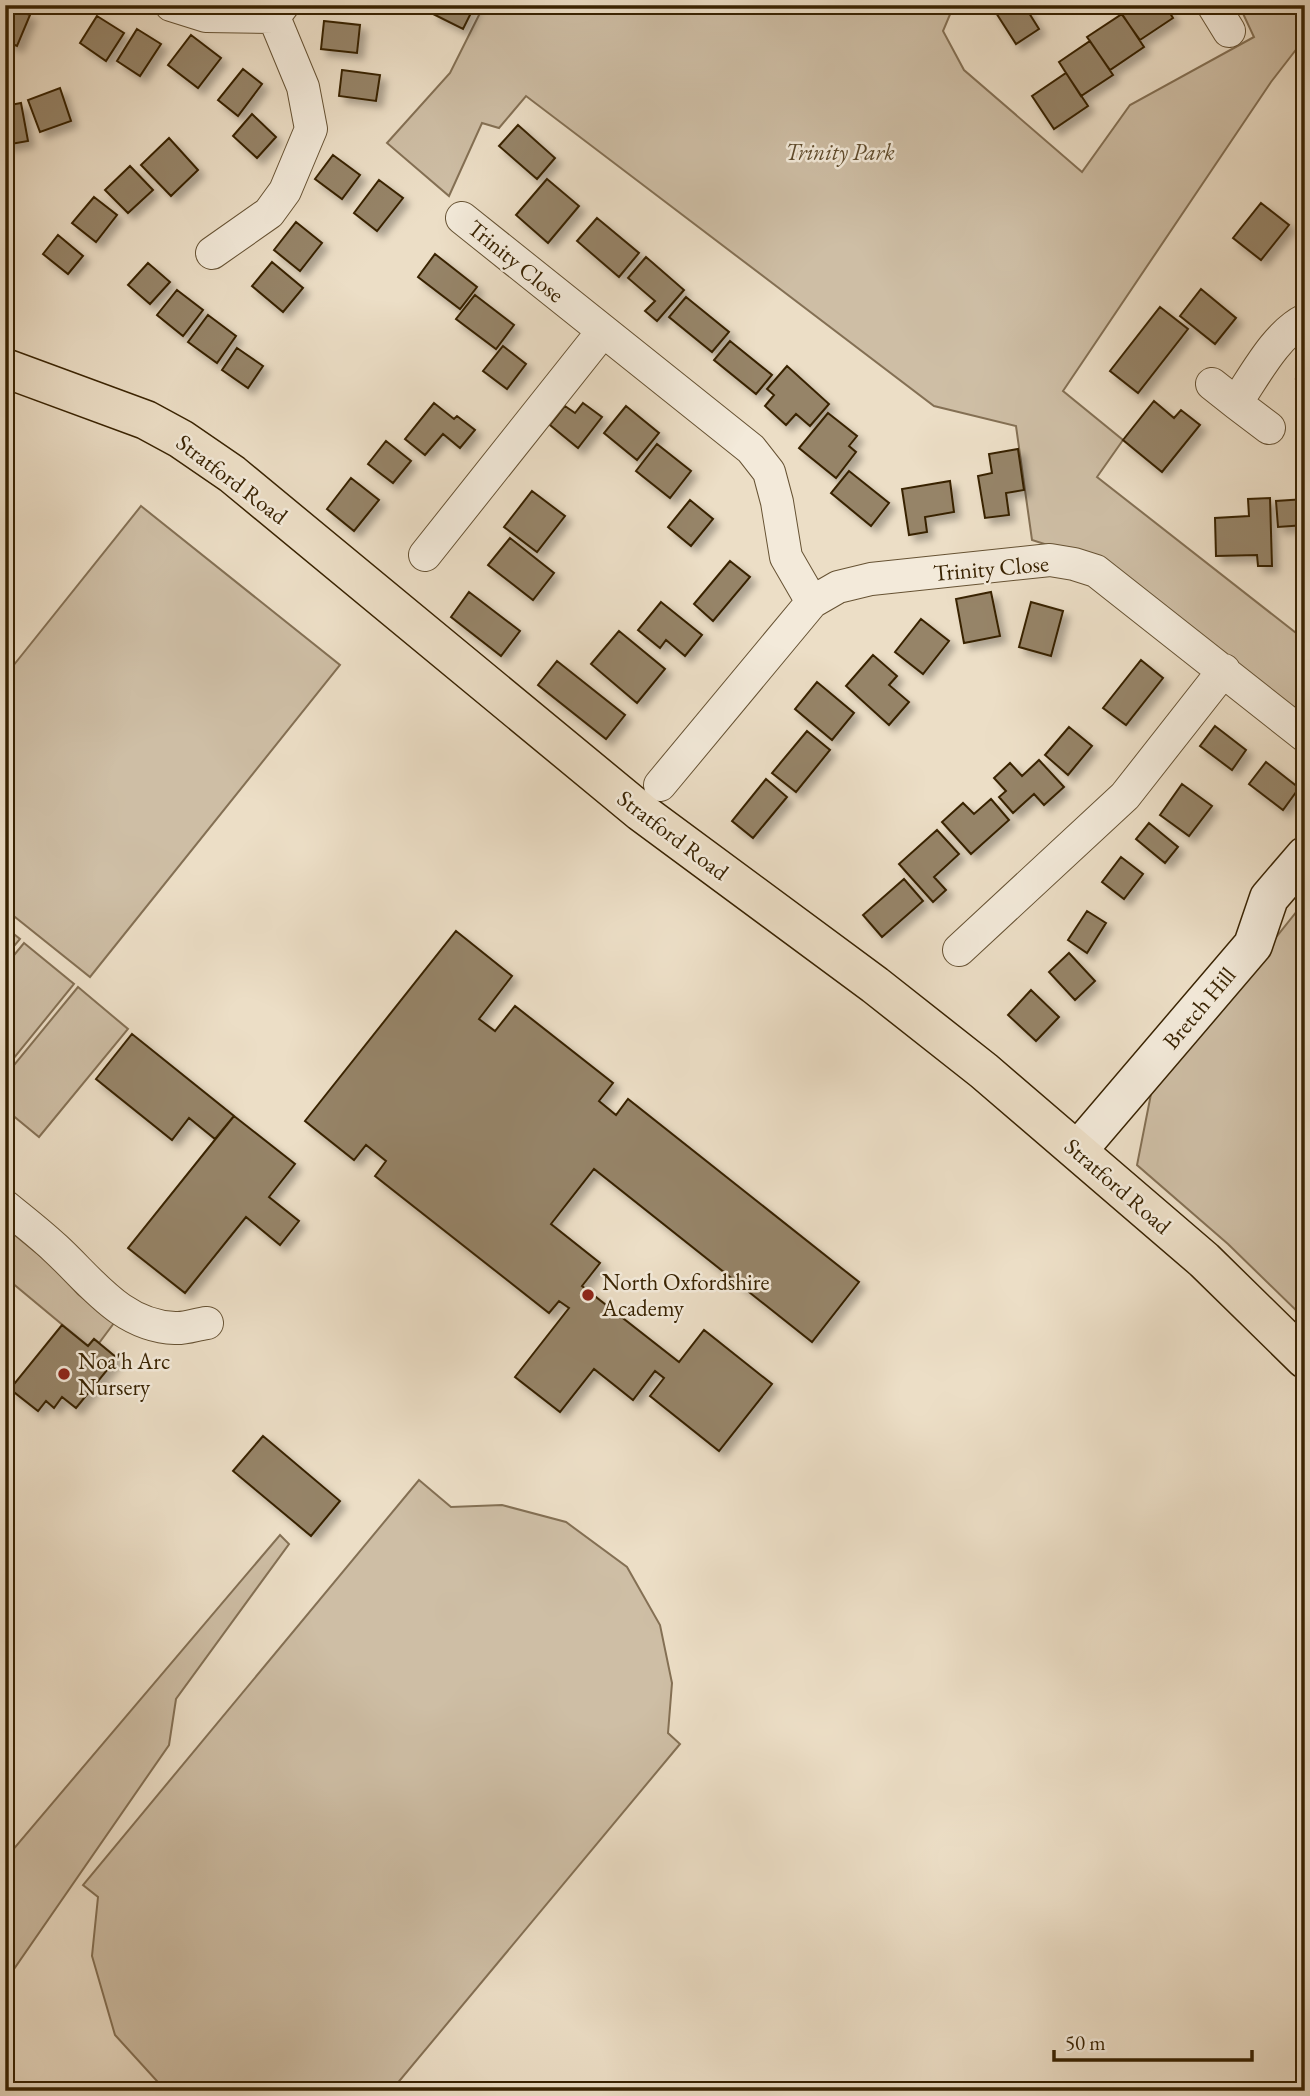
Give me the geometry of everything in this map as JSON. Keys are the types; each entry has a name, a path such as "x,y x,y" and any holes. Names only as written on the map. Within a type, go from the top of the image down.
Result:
{"main road":[{"name":"Stratford Road","path":"5,368 146,419 232,474 603,782 984,1071 1204,1260 1305,1359"}],"street":[{"path":"171,5 206,16 278,11 303,87 311,129 285,191 269,214 212,253"},
{"name":"Trinity Close","path":"462,218 751,449 769,472 778,502 786,557 812,602"},
{"path":"1269,428 1224,393 1265,359 1293,326 1305,320"},
{"path":"425,555 603,331"},
{"name":"Trinity Close","path":"660,785 812,602 838,587 871,579 1050,560 1096,571 1305,736"},
{"path":"959,950 1125,796 1224,670"},
{"name":"Bretch Hill","path":"1078,1150 1253,945 1269,898 1305,856"},
{"path":"5,1206 56,1248 91,1286 117,1308 145,1322 175,1328 207,1323"}],"green space":[{"name":"Trinity Park","path":"484,5 954,5 943,31 964,70 1082,172 1130,105 1254,37 1239,5 1305,5 1305,38 1271,82 1063,391 1123,440 1097,477 1305,640 1305,718 1094,560 1032,540 1016,426 934,406 526,96 499,128 482,123 449,196 387,143 450,73"},
{"path":"141,506 340,665 90,977 5,909 5,676"},
{"path":"1305,901 1305,1319 1228,1244 1137,1165 1151,1094"},
{"path":"5,927 20,939 5,957"},
{"path":"24,943 74,984 5,1069 5,966"},
{"path":"78,987 128,1029 39,1137 5,1109 5,1076"},
{"path":"5,1227 55,1268 78,1294 114,1323 99,1343 94,1339 88,1346 5,1277"},
{"path":"419,1480 451,1507 502,1505 566,1522 627,1567 660,1625 672,1683 668,1733 680,1744 391,2091 166,2091 115,2035 92,1956 98,1897 83,1885"},
{"path":"280,1535 289,1544 176,1699 169,1745 5,1982 5,1859"}],"building":[{"path":"5,5 30,15 17,46 5,41"},
{"path":"437,5 475,5 463,29 433,14"},
{"path":"991,5 1024,5 1039,29 1016,44"},
{"path":"1124,5 1165,5 1173,18 1140,40 1118,9"},
{"path":"1122,14 1144,47 1110,70 1087,37"},
{"path":"97,16 124,33 106,61 80,43"},
{"path":"324,21 360,25 357,53 321,49"},
{"path":"137,29 161,44 140,76 117,61"},
{"path":"191,35 221,58 198,88 168,65"},
{"path":"1090,41 1113,75 1081,96 1059,62"},
{"path":"243,69 262,84 238,116 218,100"},
{"path":"342,70 380,75 376,101 339,96"},
{"path":"1066,73 1088,106 1054,129 1032,96"},
{"path":"60,88 71,121 40,132 28,100"},
{"path":"21,103 28,141 5,145 5,106"},
{"path":"252,114 276,137 257,158 233,136"},
{"path":"518,125 555,158 537,179 499,146"},
{"path":"169,138 198,170 171,196 141,165"},
{"path":"333,155 360,175 342,199 315,179"},
{"path":"130,166 153,190 128,213 105,190"},
{"path":"547,179 579,206 548,243 516,215"},
{"path":"379,180 403,198 377,231 354,213"},
{"path":"94,197 117,215 96,242 72,223"},
{"path":"1261,203 1289,225 1261,260 1233,238"},
{"path":"597,218 639,253 619,277 577,241"},
{"path":"296,222 322,243 300,271 274,250"},
{"path":"58,235 83,256 68,274 43,254"},
{"path":"435,254 477,287 460,309 418,277"},
{"path":"646,257 684,290 657,321 645,311 655,301 628,278"},
{"path":"272,262 303,288 283,312 252,286"},
{"path":"148,263 170,282 150,304 128,285"},
{"path":"1201,289 1236,318 1215,344 1180,316"},
{"path":"177,290 203,310 183,336 157,315"},
{"path":"475,295 514,325 496,349 456,319"},
{"path":"686,297 729,332 712,352 669,317"},
{"path":"1160,307 1188,329 1138,393 1110,371"},
{"path":"208,315 236,336 217,363 188,342"},
{"path":"730,341 772,375 756,394 714,360"},
{"path":"503,346 526,364 507,389 483,371"},
{"path":"237,348 263,366 248,388 222,370"},
{"path":"787,366 829,404 810,426 796,414 786,425 765,406 774,395 767,389"},
{"path":"1305,368 1305,387 1296,379"},
{"path":"1154,401 1174,418 1181,410 1200,425 1162,472 1123,440"},
{"path":"434,403 454,419 457,416 475,430 460,448 443,434 425,455 405,439"},
{"path":"583,403 602,417 578,448 550,425 565,406 575,413"},
{"path":"626,406 659,433 637,460 604,433"},
{"path":"828,413 857,436 849,446 856,452 836,478 799,448"},
{"path":"386,441 411,461 393,483 368,464"},
{"path":"657,444 691,471 670,498 636,471"},
{"path":"1018,449 1024,490 1006,493 1009,515 985,518 978,476 992,473 989,454"},
{"path":"849,471 889,503 871,526 831,493"},
{"path":"351,478 379,500 354,531 327,509"},
{"path":"950,481 954,512 925,517 927,532 909,535 902,489"},
{"path":"532,491 565,516 537,552 504,527"},
{"path":"1270,498 1272,566 1258,566 1257,555 1216,556 1215,518 1249,516 1248,499"},
{"path":"1305,499 1305,525 1278,527 1276,501"},
{"path":"690,500 713,519 691,546 668,527"},
{"path":"510,538 554,573 533,600 488,565"},
{"path":"730,561 750,577 713,621 694,604"},
{"path":"469,592 520,631 501,656 451,617"},
{"path":"991,592 1000,636 964,643 956,599"},
{"path":"661,602 702,635 685,656 666,640 660,648 638,630"},
{"path":"1031,602 1063,611 1051,656 1019,647"},
{"path":"921,619 949,641 923,674 895,652"},
{"path":"619,631 665,669 637,703 591,664"},
{"path":"873,655 897,676 889,685 909,702 889,725 846,686"},
{"path":"1141,660 1163,678 1126,725 1103,708"},
{"path":"557,661 625,715 606,739 538,685"},
{"path":"817,682 854,713 832,740 795,709"},
{"path":"1215,726 1246,750 1232,770 1200,746"},
{"path":"1069,727 1092,746 1068,775 1045,755"},
{"path":"807,731 830,750 796,792 772,773"},
{"path":"1039,760 1064,787 1044,805 1034,794 1013,813 999,797 1006,791 994,778 1010,763 1022,776"},
{"path":"1266,762 1299,788 1283,810 1249,784"},
{"path":"766,779 787,797 753,838 732,821"},
{"path":"1182,784 1212,806 1189,836 1160,815"},
{"path":"991,799 1009,820 971,854 942,822 963,803 974,814"},
{"path":"1149,823 1178,847 1165,863 1136,839"},
{"path":"937,830 959,854 934,877 946,890 933,902 899,864"},
{"path":"1121,857 1143,874 1124,899 1102,882"},
{"path":"904,879 923,901 882,937 863,915"},
{"path":"1087,911 1106,923 1087,953 1068,940"},
{"path":"456,931 512,976 479,1019 495,1031 515,1006 613,1083 599,1101 616,1115 628,1099 859,1282 812,1342 594,1169 551,1224 600,1263 582,1286 679,1362 704,1330 772,1384 719,1451 650,1396 664,1378 655,1371 633,1400 594,1369 560,1412 515,1377 569,1308 559,1301 549,1313 375,1176 386,1161 366,1145 354,1160 305,1121"},
{"path":"1069,953 1095,981 1075,1000 1049,972"},
{"path":"1031,990 1059,1017 1036,1041 1008,1015"},
{"path":"132,1034 234,1116 215,1139 189,1118 172,1140 96,1079"},
{"path":"234,1116 295,1164 269,1197 299,1221 280,1245 246,1217 185,1293 128,1248"},
{"name":"Noa'h Arc Nursery","path":"62,1325 88,1346 94,1339 117,1358 76,1408 62,1397 54,1408 46,1401 38,1411 10,1389"},
{"path":"263,1436 340,1501 311,1536 233,1471"}],"place":[{"name":"North Oxfordshire Academy","path":"588,1295"},
{"name":"Noa'h Arc Nursery","path":"64,1374"}]}
